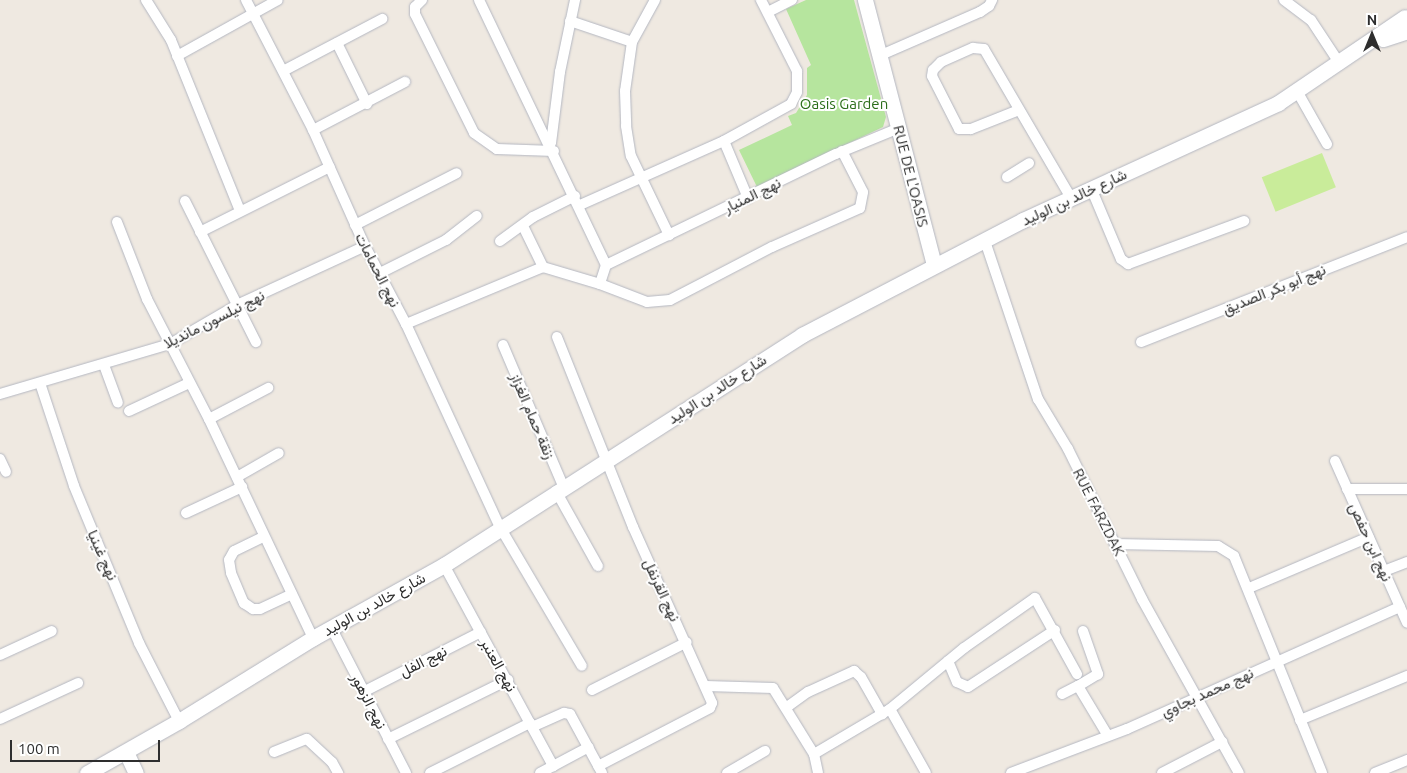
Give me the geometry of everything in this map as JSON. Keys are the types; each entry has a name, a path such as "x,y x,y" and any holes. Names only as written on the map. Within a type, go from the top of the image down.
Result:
{"street":[{"path":"146,0 177,56 240,211"},
{"name":"نهج الحمامات","path":"246,0 284,70 313,130 365,246 406,324 500,527 582,666"},
{"path":"177,56 278,0"},
{"path":"422,0 414,7 415,14 474,133 498,149 552,147"},
{"path":"480,0 552,147 606,265 600,284"},
{"path":"654,0 632,42 625,91 626,126 631,156 669,236"},
{"path":"500,241 523,226 577,201 641,179 724,141 791,104 797,92 797,71 761,0"},
{"path":"768,12 792,0"},
{"name":"RUE DE L'OASIS","path":"865,0 934,264"},
{"path":"880,55 980,12 989,6 992,0"},
{"path":"1284,0 1311,20 1340,64"},
{"path":"552,147 573,1"},
{"path":"284,70 382,19"},
{"path":"570,20 632,42"},
{"name":"شارع خالد بن الوليد","path":"86,773 179,721 313,638 444,565 560,488 802,335 934,264 985,241 1091,188 1233,125 1296,91 1407,23"},
{"path":"337,43 367,104"},
{"path":"1019,110 972,129 959,129 932,76 933,70 941,62 973,48 984,50 1071,198"},
{"path":"313,130 367,104 406,82"},
{"path":"1296,91 1326,144"},
{"name":"نهج المنيار","path":"606,265 842,151 899,128"},
{"path":"724,141 748,198"},
{"path":"406,324 542,267 600,284 647,302 670,300 772,247 860,208 863,192 842,151"},
{"path":"1007,177 1030,163"},
{"path":"200,232 330,167"},
{"path":"356,225 457,173"},
{"path":"1091,188 1121,259 1128,264 1244,221"},
{"path":"185,201 256,342"},
{"path":"380,273 446,240 477,216"},
{"path":"117,222 148,300 209,419 242,487 263,537 313,638"},
{"path":"523,226 542,267"},
{"name":"نهج أبو بكر الصديق","path":"1141,342 1407,237"},
{"name":"RUE FARZDAK","path":"985,241 1038,399 1068,450 1115,544 1239,773"},
{"name":"نهج نيلسون مانديلا","path":"0,394 104,365 170,344 237,305 365,246"},
{"name":"نهج القرنفل","path":"557,337 606,460 712,699 710,708 600,769"},
{"name":"زنقة حمام الغزاز","path":"503,345 560,488 598,566"},
{"path":"104,365 118,403"},
{"name":"نهج غينيا","path":"40,383 76,492 139,643 179,721"},
{"path":"128,411 189,383"},
{"path":"209,419 268,388"},
{"path":"237,477 279,453"},
{"path":"0,459 6,472"},
{"name":"نهج ابن حفص","path":"1335,461 1407,623"},
{"path":"186,513 242,487"},
{"path":"1347,489 1406,491"},
{"path":"263,537 234,551 229,560 231,573 244,603 253,609 260,609 292,594"},
{"path":"1248,588 1369,537"},
{"path":"1115,544 1218,546 1234,556 1322,773"},
{"path":"1384,571 1407,562"},
{"name":"نهج العنبر","path":"444,565 553,766"},
{"path":"814,754 886,712 948,661 1035,598 1055,630 1077,674"},
{"name":"نهج محمد بجاوي","path":"1011,773 1108,736 1400,607"},
{"name":"نهج الزهور","path":"332,629 406,773"},
{"path":"948,661 956,682 968,686 1055,630"},
{"path":"0,655 52,631"},
{"path":"1062,694 1098,674 1083,631"},
{"name":"نهج الفل","path":"365,691 481,632"},
{"path":"592,690 687,642"},
{"path":"787,707 808,692 854,671 861,677 886,712 926,773"},
{"path":"1300,720 1407,676"},
{"path":"388,739 508,680"},
{"path":"0,719 78,683"},
{"path":"706,686 767,686 772,688 787,707 814,754 818,773"},
{"path":"1078,686 1108,736"},
{"path":"430,773 531,725 568,713 600,769"},
{"path":"274,752 307,739 332,762 338,773"},
{"path":"1162,773 1222,742"},
{"path":"540,773 589,747"},
{"path":"727,773 744,769 765,750"},
{"path":"126,752 136,773"},
{"path":"1374,773 1407,760"}],"green space":[{"name":"Oasis Garden","path":"806,0 854,0 886,117 883,127 757,187 739,150 792,125 788,116 796,113 807,95 807,68 811,65 786,9"},
{"path":"1322,153 1336,187 1276,212 1262,177"}]}
